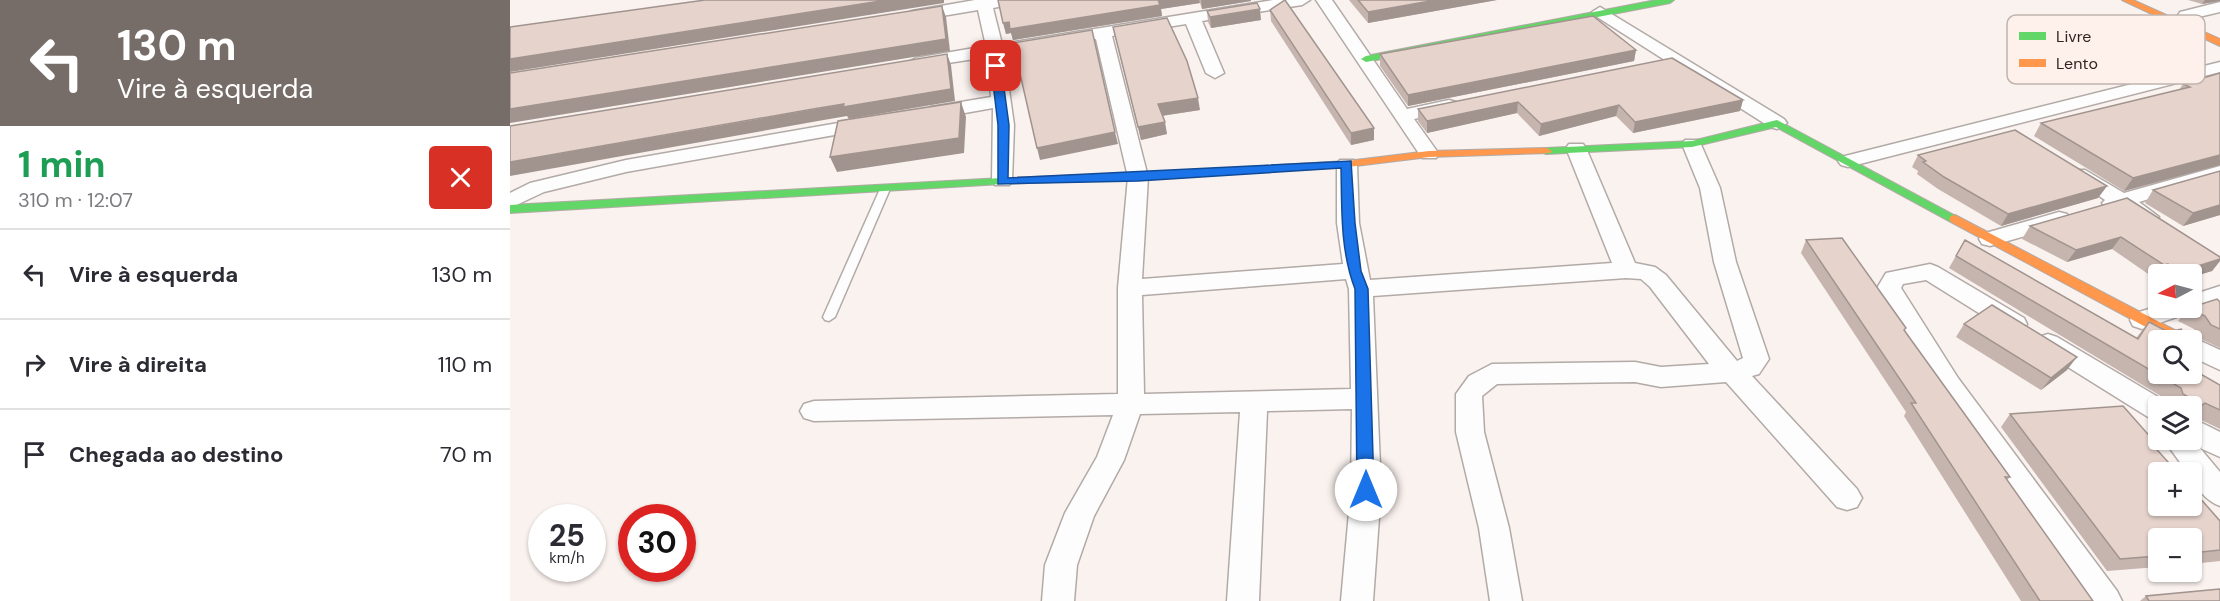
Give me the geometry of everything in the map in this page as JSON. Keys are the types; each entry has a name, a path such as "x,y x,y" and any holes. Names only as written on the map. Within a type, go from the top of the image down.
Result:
{"street":[{"path":"901,18 983,2 1013,0"},
{"path":"902,65 1302,0"},
{"path":"1324,0 1363,49 1429,154"},
{"path":"1530,13 1670,0"},
{"path":"2126,0 2159,15"},
{"path":"2153,0 2186,15 2220,7"},
{"path":"983,2 995,49 1004,125 1002,181"},
{"path":"1363,49 1599,6 1675,61 1777,123 2162,330"},
{"path":"1192,18 1215,73"},
{"path":"2205,23 2220,30"},
{"path":"1058,601 1061,565 1080,513 1110,460 1131,403 1130,288 1138,177 1103,32"},
{"path":"2205,36 2220,43"},
{"path":"1651,65 1675,61"},
{"path":"2205,71 2220,67"},
{"path":"1848,161 2153,84"},
{"path":"906,117 1000,101"},
{"path":"1404,115 1463,103"},
{"path":"510,202 537,187 626,166 883,121"},
{"path":"510,209 1002,181 1138,177 1347,164 1429,154 1692,144 1777,123"},
{"path":"1996,124 2016,136"},
{"path":"1506,601 1494,528 1470,432 1469,393 1478,382 1492,374 1635,372 1661,377 1731,372 1750,367 1756,358 1755,349 1725,262 1710,188 1692,144"},
{"path":"1576,148 1626,270"},
{"path":"1347,164 1348,223 1358,280 1365,399 1366,490 1358,601"},
{"path":"2064,165 2161,225"},
{"path":"1990,239 2220,172"},
{"path":"1130,288 1626,270 1653,276 1731,372 1805,449 1846,498"},
{"path":"2106,601 1949,385 1894,300 1889,288 1894,278 1930,272 2148,404"},
{"path":"2202,300 2220,294"},
{"path":"2142,320 2148,318"},
{"path":"2202,351 2220,361"},
{"path":"814,411 1365,399"},
{"path":"1243,601 1254,401"},
{"path":"2202,435 2220,446"},
{"path":"2186,450 2220,494"}],"lane":[{"path":"829,317 885,189"}],"building":[{"path":"705,0 887,0 510,59 510,27"},
{"path":"998,0 1158,0 1160,5 1010,29 1009,22 1003,23"},
{"path":"1285,0 1374,128 1351,133 1270,10"},
{"path":"1358,0 1436,0 1368,12"},
{"path":"1257,3 1260,9 1210,17 1207,11"},
{"path":"942,6 946,39 510,109 510,73"},
{"path":"1593,16 1636,50 1408,95 1380,54"},
{"path":"1167,18 1187,61 1198,98 1158,104 1165,122 1138,127 1113,27"},
{"path":"1092,30 1115,132 1037,148 1013,43"},
{"path":"947,54 951,89 843,107 844,104 813,109 510,162 510,126"},
{"path":"1672,58 1743,100 1635,122 1619,105 1541,124 1518,102 1427,121 1418,109"},
{"path":"2220,73 2220,155 2133,178 2041,123 2190,87 2183,84 2205,84 2205,77"},
{"path":"961,102 959,138 830,157 838,121"},
{"path":"2015,130 2107,186 2008,214 1944,177 1923,162 1926,161 1918,155"},
{"path":"2220,171 2220,205 2193,213 2153,190"},
{"path":"2127,198 2220,259 2202,265 2162,264 2121,237 2076,250 2030,226"},
{"path":"1842,238 1906,328 1904,330 2010,477 2005,477 2093,601 2040,601 1911,403 1916,403 1806,240"},
{"path":"1965,240 2138,339 2149,322 2164,330 2148,330 2148,369 1956,256"},
{"path":"2217,299 2220,302 2220,329 2211,325 2202,314 2202,304"},
{"path":"1992,305 2077,357 2051,378 1964,324"},
{"path":"2202,375 2220,385 2220,410 2205,403 2202,405 2202,396 2186,396 2181,388 2174,384 2202,384"},
{"path":"2123,406 2148,434 2148,450 2157,450 2168,462 2148,462 2148,516 2202,516 2202,500 2220,521 2220,550 2202,552 2202,528 2148,528 2148,557 2120,559 2010,414"},
{"path":"2220,589 2220,601 2149,601 2146,596"}],"traffic: fast":[{"path":"1366,59 1670,0"},
{"path":"1546,151 1692,144 1777,123 1955,219"},
{"path":"510,209 1002,181 1147,176"}],"traffic: slow":[{"path":"2126,0 2159,15"},
{"path":"2205,36 2220,43"},
{"path":"1147,176 1347,164 1429,154 1546,151"},
{"path":"1955,219 2162,330"}],"route":[{"path":"996,66 1004,125 1002,181 1138,177 1347,164 1348,223 1355,271 1361,289 1366,490"}]}
